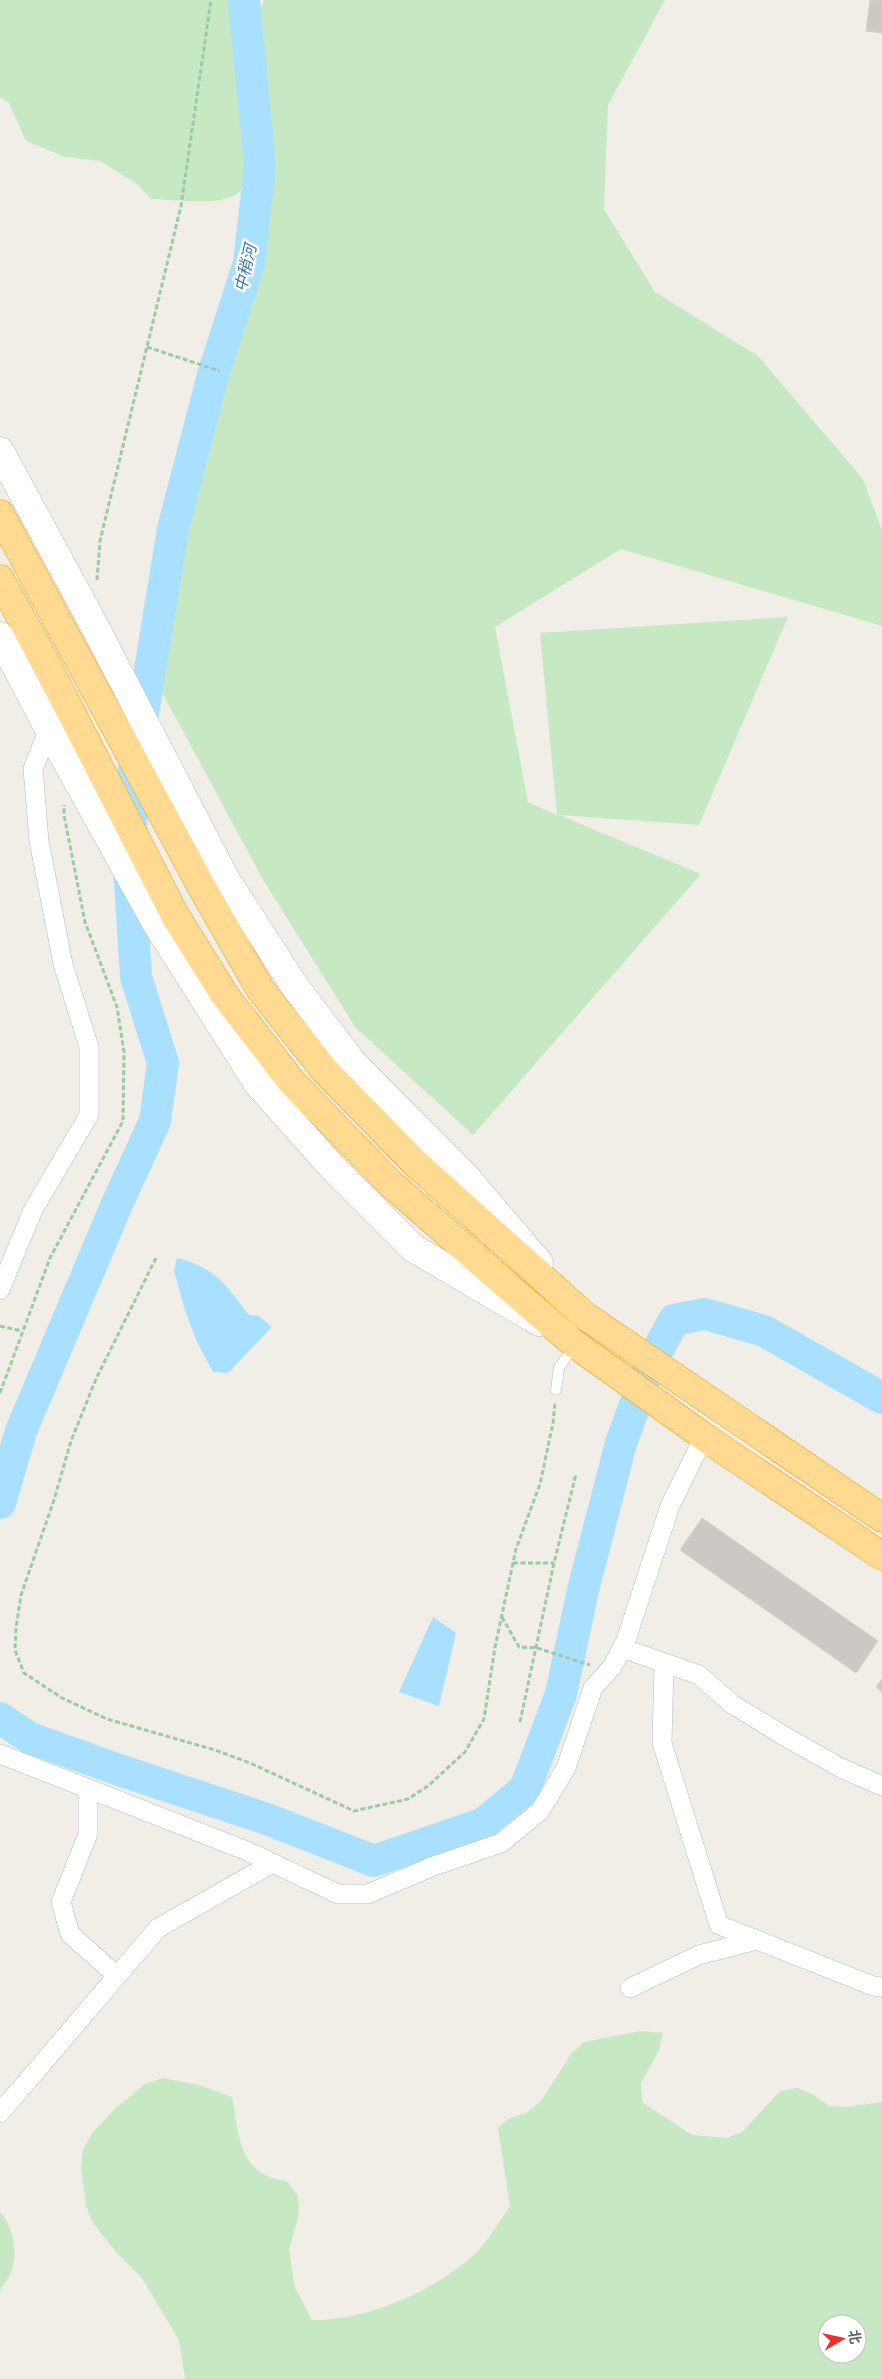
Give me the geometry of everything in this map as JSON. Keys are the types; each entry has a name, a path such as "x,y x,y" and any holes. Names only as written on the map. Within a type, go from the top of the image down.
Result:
{"highway":[{"path":"0,514 205,893 260,990 325,1071 416,1164 585,1316 882,1518"},
{"path":"0,579 48,667 166,920 292,1082 391,1184 574,1343 707,1439 882,1556"}],"street":[{"path":"0,451 93,623 225,878 296,988 353,1063 466,1177 585,1316"},
{"path":"0,636 53,737 166,920"},
{"path":"0,1290 33,1210 89,1115 89,1047 63,964 39,841 33,769 44,741 53,737"},
{"path":"0,1754 247,1851 338,1894 368,1894 431,1867 501,1842 540,1811 566,1768 593,1688 612,1667 622,1648 670,1506 698,1449 707,1439"},
{"path":"622,1648 699,1675 732,1704 784,1736 840,1768 882,1786"},
{"path":"664,1664 662,1743 719,1925 873,1986 882,1987"},
{"path":"88,1789 88,1834 61,1902 70,1934 116,1975"},
{"path":"0,2113 158,1928 273,1863"},
{"path":"630,1988 699,1955 756,1940"}],"lane":[{"path":"556,1390 559,1367 574,1343"}],"path":[{"path":"96,587 100,541 149,348 182,206 211,0"},
{"path":"149,348 220,371"},
{"path":"156,1258 89,1397 71,1441 54,1500 21,1595 15,1650 24,1673 62,1698 107,1720 216,1750 250,1763 354,1811 408,1799 428,1786 465,1752 484,1719 502,1616 514,1563 540,1484 553,1423 556,1390"},
{"path":"0,1326 22,1331"},
{"path":"520,1722 554,1563 576,1474"},
{"path":"514,1563 554,1563"},
{"path":"502,1616 519,1647 537,1648 584,1662"}],"green space":[{"path":"0,0 236,0 255,172 245,186 238,193 220,200 151,199 137,184 100,161 65,157 26,141 9,103 0,97"},
{"path":"264,0 665,0 608,105 604,209 655,292 758,356 863,479 882,530 882,626 621,549 495,627 528,802 557,815 540,633 788,617 699,825 559,815 701,874 473,1135 355,1027 262,878 162,692 173,529 213,375 249,263 260,166 247,43"},
{"path":"640,2031 663,2033 659,2050 641,2083 642,2102 692,2135 727,2138 743,2131 780,2091 798,2088 814,2095 829,2106 846,2107 882,2102 882,2379 185,2379 179,2340 142,2278 116,2252 93,2223 86,2206 81,2168 83,2150 92,2133 116,2108 145,2084 163,2078 199,2085 232,2097 240,2140 250,2163 259,2171 271,2177 287,2181 298,2196 299,2214 289,2249 295,2288 312,2320 333,2319 378,2309 421,2291 441,2279 460,2267 485,2242 510,2207 498,2128 508,2119 526,2113 541,2101 571,2054 584,2042"},
{"path":"0,2212 11,2231 14,2262 11,2272 0,2291"}],"water":[{"path":"177,1258 201,1266 210,1272 226,1286 249,1315 259,1316 272,1327 228,1373 213,1372 196,1340 174,1271"},
{"path":"433,1617 456,1633 439,1706 399,1692"}],"building":[{"path":"870,0 882,0 882,33 866,31"},
{"path":"702,1518 878,1641 856,1673 680,1550"},
{"path":"882,1679 882,1692 876,1687"}],"waterway":[{"name":"中稍河","path":"0,1503 21,1431 117,1204 155,1121 163,1063 136,977 129,867 134,768 173,529 213,375 249,263 260,166 244,0"},
{"path":"0,1718 30,1738 267,1819 374,1861 484,1823 525,1789 561,1694 583,1590 621,1443 650,1364 674,1320 705,1314 764,1331 882,1398"}]}
